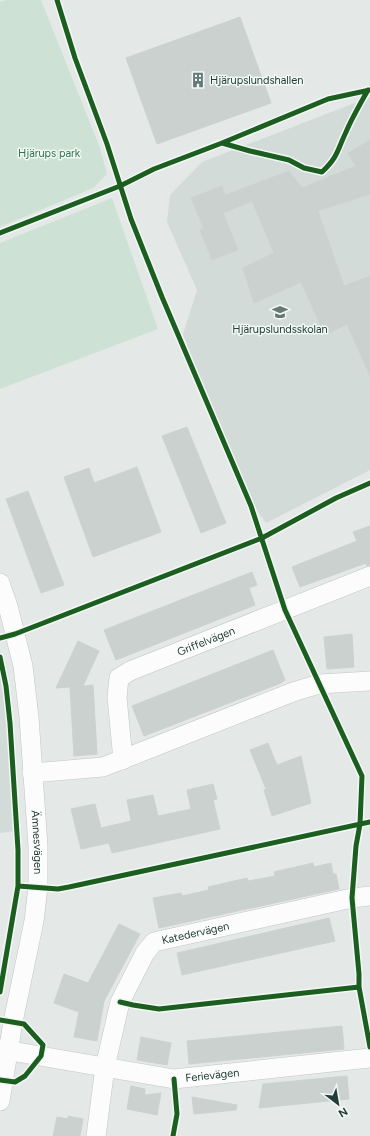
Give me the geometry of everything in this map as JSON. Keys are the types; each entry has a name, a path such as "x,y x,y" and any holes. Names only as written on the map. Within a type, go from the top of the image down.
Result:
{"street":[{"name":"Griffelvägen","path":"123,760 117,697 119,678 130,671 370,576"},
{"name":"Ämnesvägen","path":"0,583 4,607 23,666 29,717 38,846 38,887 34,921 13,1022 4,1050 0,1102"},
{"path":"32,773 103,767 293,692 318,684 370,680"},
{"name":"Katedervägen","path":"96,1136 105,1067 120,1002 145,953 154,942 345,900 370,896"},
{"name":"Ferievägen","path":"4,1050 174,1079 370,1058"}],"shaded area":[{"name":"Hjärupslundsskolan","path":"370,97 370,470 266,523 244,491 183,334 197,290 167,222 170,195 202,162"},
{"path":"0,657 6,686 10,723 17,831 0,833"}],"green space":[{"name":"Hjärups park","path":"7,0 41,0 100,148 107,174 93,188 0,227 0,2"},
{"path":"112,198 158,329 0,389 0,243"}],"building":[{"name":"Hjärupslundshallen","path":"240,17 271,103 157,144 126,58"},
{"name":"Hjärupslundsskolan","path":"370,140 370,194 318,211 344,286 370,276 370,376 347,324 325,335 301,282 254,303 243,268 274,253 252,201 223,213 238,250 212,260 200,230 204,229 191,198 222,186 225,195 289,171 302,188 356,166 348,153"},
{"path":"187,427 226,523 201,533 162,436"},
{"path":"137,467 161,532 93,557 64,477 89,468 94,483"},
{"path":"28,491 64,585 41,593 6,499"},
{"path":"370,526 370,565 367,566 366,563 300,587 292,567 357,541 353,532"},
{"path":"252,572 257,585 249,588 255,605 116,660 104,630"},
{"path":"352,634 354,667 327,669 324,637"},
{"path":"78,641 99,651 83,686 93,685 97,754 74,756 70,687 56,688"},
{"path":"273,650 285,680 281,683 144,736 132,706"},
{"path":"268,743 277,765 301,756 311,803 272,816 264,790 266,789 250,750"},
{"path":"213,784 217,799 213,800 220,829 112,853 109,843 81,849 71,809 95,804 101,828 131,821 127,800 153,795 158,816 191,809 187,790"},
{"path":"313,863 314,867 331,863 333,874 336,874 339,889 159,928 153,898 181,893 182,896 209,890 208,887 247,878 248,881 275,876 274,872"},
{"path":"329,918 335,941 182,975 177,953"},
{"path":"119,924 140,934 104,1001 97,1041 74,1037 79,1012 54,1003 64,974 88,983"},
{"path":"342,1026 344,1049 189,1064 187,1041"},
{"path":"141,1037 171,1043 167,1065 137,1060"},
{"path":"347,1076 349,1099 259,1108 263,1084"},
{"path":"131,1086 145,1089 145,1095 161,1093 157,1115 127,1109"},
{"path":"192,1097 237,1105 236,1110 194,1114"},
{"path":"68,1116 83,1119 80,1136 53,1136 57,1117 68,1119"}],"cycle path":[{"path":"57,0 75,58 107,144 131,219 162,297 251,506 285,610 362,776 360,824 356,846 352,898 359,987 370,1047"},
{"path":"222,143 289,160 304,168 322,172 334,158 368,90"},
{"path":"0,233 120,186 154,169 222,143 328,99 370,90"},
{"path":"0,638 15,634 262,538 336,498 370,483"},
{"path":"0,657 6,686 10,723 18,850 18,886 0,992"},
{"path":"18,886 58,889 370,822"},
{"path":"120,1002 159,1009 359,987"},
{"path":"0,1020 24,1024 43,1045 41,1056 25,1076 15,1082 0,1080"},
{"path":"173,1136 177,1114 174,1079"}],"place":[{"name":"Hjärupslundshallen","path":"198,80"},
{"name":"Hjärupslundsskolan","path":"280,312"}]}
